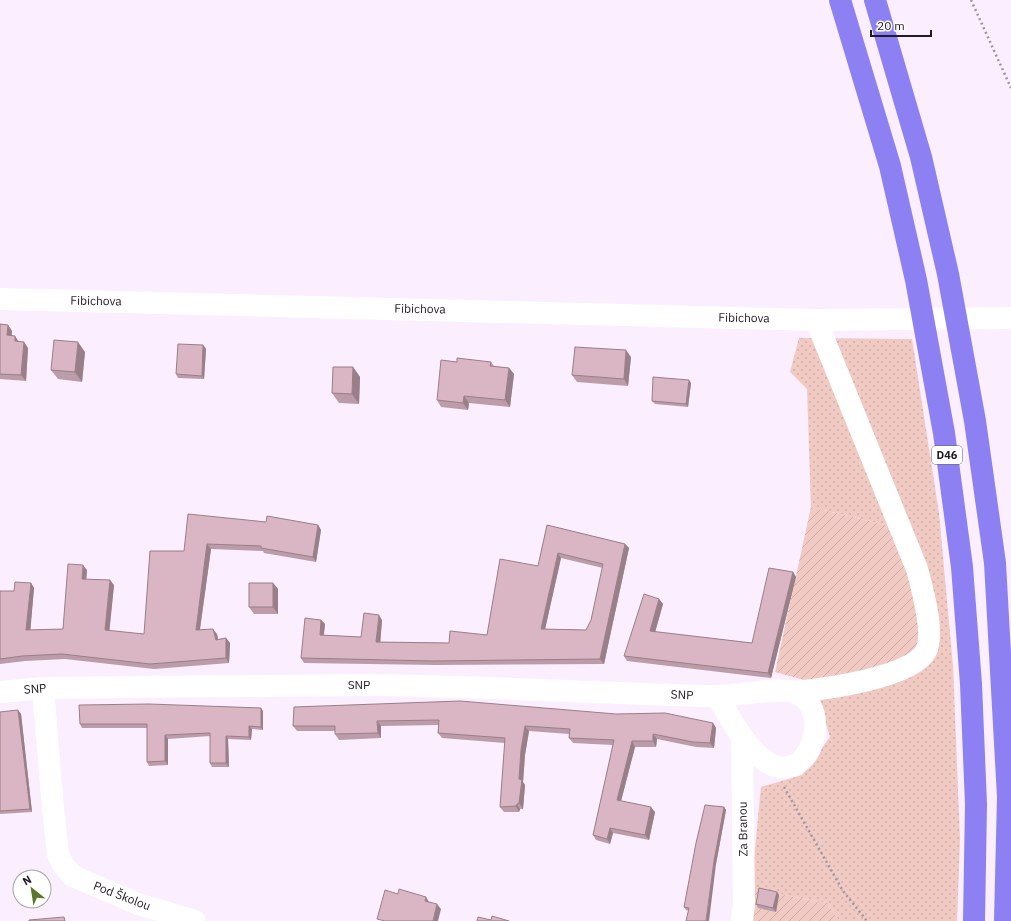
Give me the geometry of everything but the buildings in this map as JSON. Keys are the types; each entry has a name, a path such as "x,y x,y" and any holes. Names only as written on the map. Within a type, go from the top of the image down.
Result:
{"highway":[{"name":"D46","path":"840,0 890,166 916,280 944,433 962,568 971,684 976,804 974,921"},
{"name":"D46","path":"875,0 922,157 948,274 975,421 995,563 1008,798 1005,921"}],"street":[{"name":"Fibichova","path":"0,298 816,320 1011,318"},
{"name":"SNP","path":"0,692 43,688 375,685 717,696 826,689 897,672 916,662 926,651 928,639 924,595 917,569 816,320"},
{"name":"Pod Školou","path":"43,688 58,854 63,865 73,876 138,904 195,921"},
{"path":"717,696 742,736 755,752 772,765 783,768 792,766 803,757 812,743 816,723 807,701 794,692"},
{"name":"Za Branou","path":"742,736 744,904 742,921"}],"path":[{"path":"971,0 1011,88"},
{"path":"772,765 843,891 867,921"}],"shaded area":[{"path":"799,338 912,339 939,513 953,666 960,839 957,921 839,921 828,903 751,889 761,787 802,775 830,737 818,699 894,527 811,507 807,389 790,372"},
{"path":"811,507 894,527 915,578 923,638 912,659 815,683 775,672"},
{"path":"751,889 828,903 839,921 747,921"}]}
